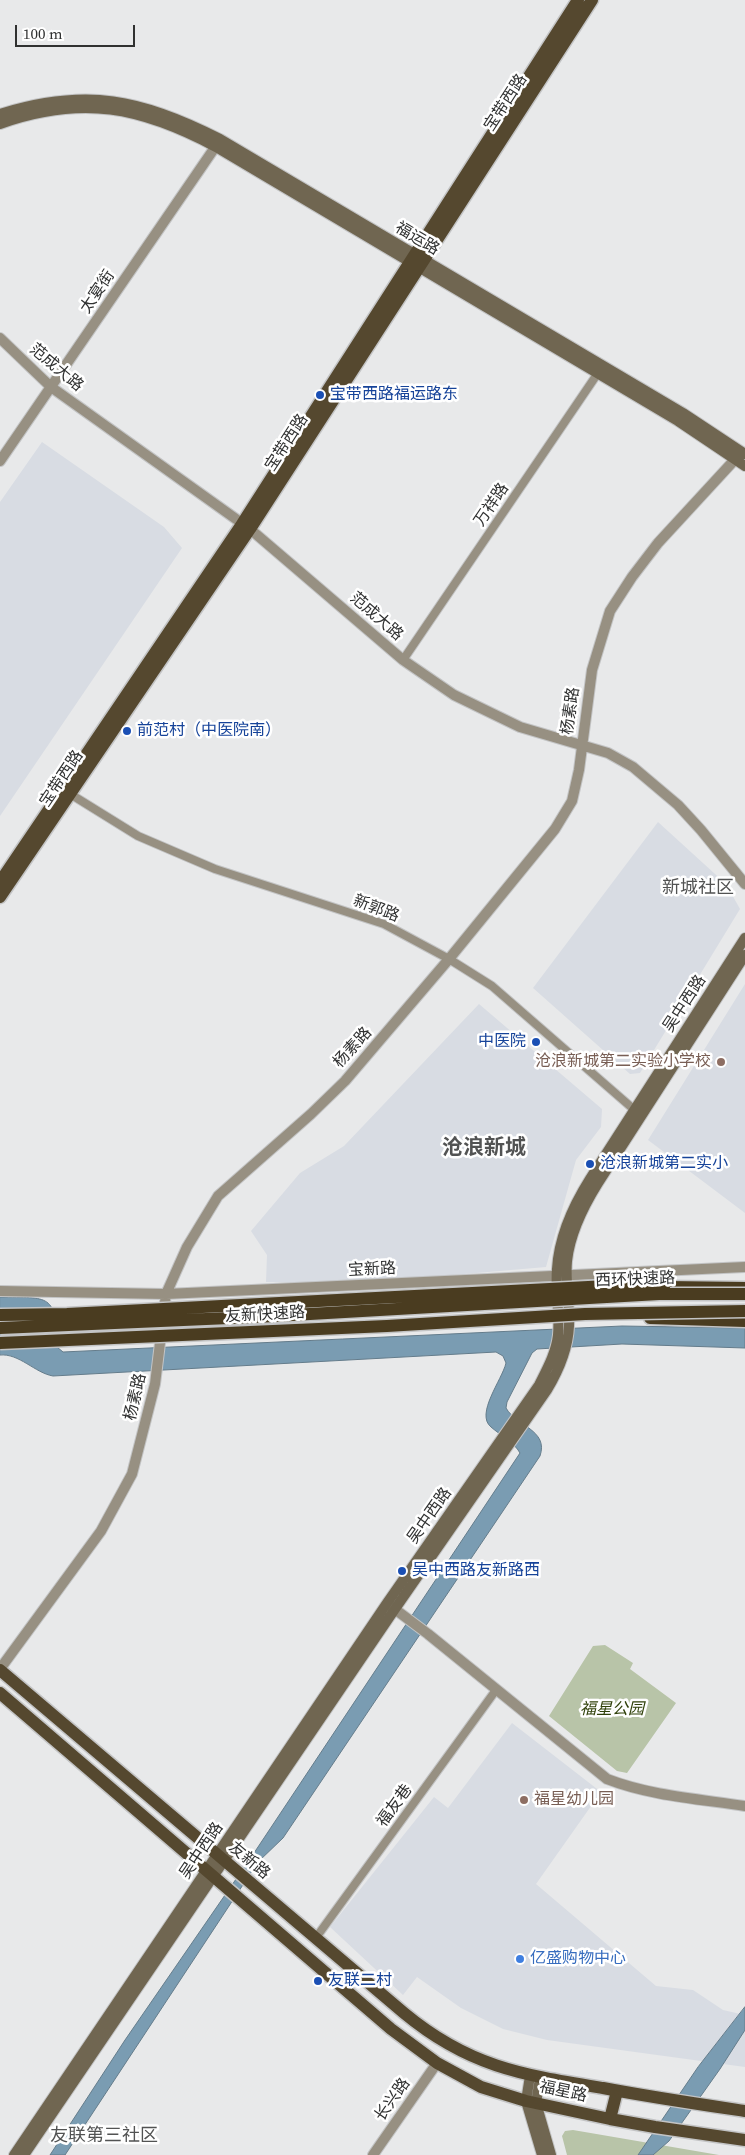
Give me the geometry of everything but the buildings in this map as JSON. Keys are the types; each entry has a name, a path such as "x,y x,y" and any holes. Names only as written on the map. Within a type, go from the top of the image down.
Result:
{"highway":[{"path":"0,1315 67,1314 627,1285 745,1288"},
{"path":"574,1288 659,1294"},
{"name":"西环快速路","path":"526,1302 659,1294 745,1294"},
{"name":"友新快速路","path":"0,1328 255,1317 526,1302"},
{"name":"西环快速路","path":"530,1318 585,1314 745,1311"},
{"path":"585,1314 637,1318 745,1321"},
{"name":"友新快速路","path":"0,1343 530,1318"}],"main road":[{"name":"宝带西路","path":"0,897 67,792 246,526 418,262 478,167 578,0"},
{"name":"宝带西路","path":"478,167 592,0"},
{"name":"福运路","path":"57,105 96,99 136,104 177,118 601,370 678,421 741,455 745,466"},
{"path":"0,114 57,105"},
{"path":"0,124 57,105"},
{"name":"宝带西路","path":"0,882 67,792"},
{"name":"吴中西路","path":"638,1113 745,938"},
{"name":"吴中西路","path":"14,2155 225,1862 391,1606 524,1416 554,1379 565,1352 560,1246 574,1207 590,1179 638,1113 745,955"},
{"name":"吴中西路","path":"524,1416 554,1354 564,1323"},
{"name":"友新路","path":"0,1670 251,1885 420,2026 462,2052 488,2063"},
{"path":"0,1693 214,1877"},
{"name":"吴中西路","path":"24,2155 214,1877"},
{"name":"福星路","path":"214,1877 391,2029 437,2063 481,2087 531,2102 610,2119 745,2140"},
{"name":"福星路","path":"488,2063 535,2077 745,2111"},
{"path":"535,2077 531,2102 542,2155"},
{"path":"610,2119 617,2091"},
{"path":"531,2102 551,2155"}],"street":[{"name":"太宴街","path":"0,461 218,143"},
{"name":"范成大路","path":"0,338 51,387 246,526 403,660 454,695 520,727 608,753 634,767 678,805 745,884"},
{"name":"万祥路","path":"403,660 601,370"},
{"name":"杨素路","path":"0,1670 101,1531 132,1474 156,1384 166,1294 187,1247 218,1196 329,1097 383,1038 554,829 572,801 579,770 592,670 610,611 632,577 658,543 741,455"},
{"name":"新郭路","path":"67,792 138,836 215,869 384,924 449,958 492,986 638,1113"},
{"name":"宝新路","path":"0,1291 166,1294 745,1267"},
{"path":"391,1606 607,1779 624,1786 663,1794 745,1806"},
{"name":"福友巷","path":"316,1939 496,1690"},
{"name":"长兴路","path":"373,2155 437,2063"}],"shaded area":[{"path":"42,442 164,527 182,548 0,816 0,502"},
{"path":"658,822 726,884 740,909 640,1073 630,1074 533,988"},
{"name":"沧浪新城第二实验小学校","path":"745,984 745,1213 648,1140"},
{"path":"479,1004 602,1109 601,1127 576,1160 546,1267 360,1283 266,1282 267,1255 251,1231 300,1173 344,1146"},
{"path":"512,1723 601,1792 536,1884 656,1986 693,1990 723,2010 745,2015 745,2067 547,2040 503,2029 461,2008 417,1977 403,1995 330,1927 434,1797 448,1808"}],"green space":[{"name":"福星公园","path":"605,1645 633,1663 630,1669 676,1703 627,1773 617,1771 549,1716 593,1646"},
{"path":"573,2130 719,2155 567,2155 562,2136 565,2131"}],"water":[{"path":"0,1297 40,1299 47,1302 52,1308 55,1317 57,1347 63,1352 622,1326 745,1328 745,1348 622,1344 537,1349 532,1353 507,1402 506,1408 536,1434 542,1447 540,1456 283,1838 258,1862 65,2155 50,2155 125,2040 254,1853 520,1453 514,1445 491,1427 487,1421 486,1414 491,1396 506,1363 503,1356 496,1352 53,1376 14,1357 0,1355"},
{"path":"745,2007 745,2030 669,2141 653,2155 638,2155 698,2067"}],"place":[{"name":"宝带西路福运路东","path":"320,395"},
{"name":"前范村（中医院南）","path":"127,731"},
{"name":"中医院","path":"536,1042"},
{"name":"沧浪新城第二实验小学校","path":"721,1062"},
{"name":"沧浪新城第二实小","path":"590,1164"},
{"name":"吴中西路友新路西","path":"402,1571"},
{"name":"福星幼儿园","path":"524,1800"},
{"name":"亿盛购物中心","path":"520,1959"},
{"name":"友联二村","path":"318,1981"}],"district":[{"name":"新城社区","path":"698,888"},
{"name":"沧浪新城","path":"484,1149"},
{"name":"友联第三社区","path":"104,2136"}]}
